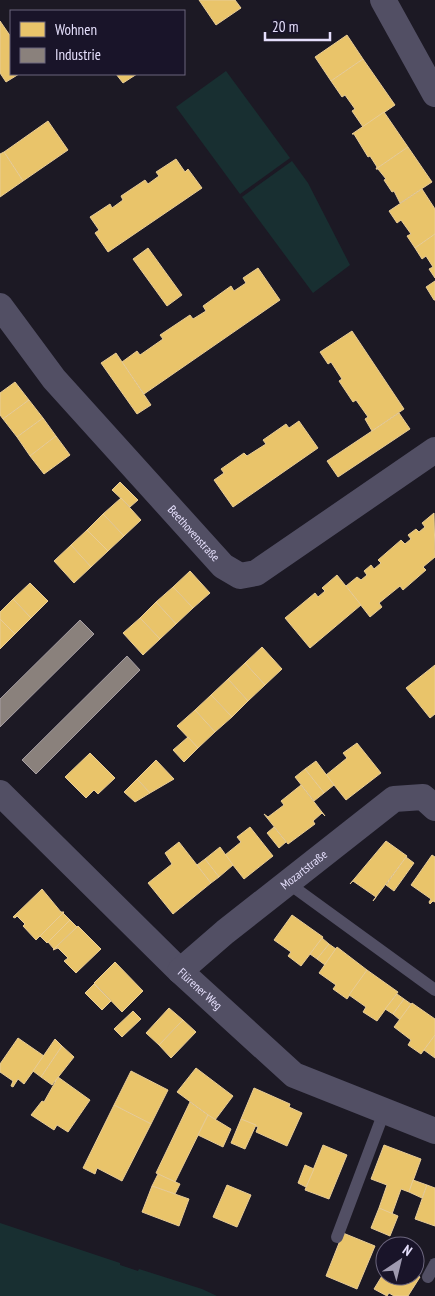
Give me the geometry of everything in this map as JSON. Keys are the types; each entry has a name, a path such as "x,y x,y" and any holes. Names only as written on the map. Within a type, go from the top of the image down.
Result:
{"street":[{"path":"382,0 435,94"},
{"name":"Beethovenstraße","path":"0,306 54,379 223,566 240,576 256,573 435,450"},
{"name":"Flürener Weg","path":"0,793 180,971 294,1075 435,1131"},
{"name":"Mozartstraße","path":"180,971 394,799 423,797 435,808"}],"lane":[{"path":"288,883 435,990"},
{"path":"337,1237 384,1112"},
{"path":"428,1277 435,1264"}],"green space":[{"path":"226,71 290,158 240,194 176,107"},
{"path":"292,161 308,183 350,265 313,293 242,197"},
{"path":"0,1223 120,1263 120,1265 138,1271 139,1269 202,1289 217,1296 0,1296"}],"building: Wohnen":[{"path":"199,0 235,0 241,8 216,25"},
{"path":"0,21 10,36 10,75 17,75 6,82 0,73"},
{"path":"347,35 363,59 331,81 315,57"},
{"path":"363,59 395,105 363,127 352,111 355,109 345,95 342,97 331,81"},
{"path":"117,75 135,75 123,83"},
{"path":"384,112 408,147 376,169 377,167 370,156 368,157 354,134 352,134"},
{"path":"48,121 68,150 23,181 4,152"},
{"path":"408,147 432,182 400,203 394,191 392,192 384,180 386,179 376,169"},
{"path":"4,152 23,181 0,197 0,154"},
{"path":"176,159 185,172 188,169 202,188 108,252 95,233 99,230 90,217 110,204 112,208 123,200 121,196 145,180 148,184 159,176 156,172"},
{"path":"422,189 435,209 435,234 415,248 407,236 411,234 401,220 397,223 389,211"},
{"path":"435,234 435,278 429,269 433,267 426,256 422,259 415,248"},
{"path":"148,248 182,295 167,306 133,259"},
{"path":"258,268 280,300 144,394 122,362 137,351 140,355 163,339 160,335 190,315 193,319 206,311 203,306 231,286 234,291 246,283 243,278"},
{"path":"435,281 435,300 434,300 426,287"},
{"path":"352,331 404,409 372,431 365,419 368,417 356,400 353,402 339,381 342,379 331,362 328,364 320,352"},
{"path":"116,353 151,405 137,414 101,363"},
{"path":"15,382 29,400 3,419 0,415 0,393"},
{"path":"29,400 43,418 17,437 3,419"},
{"path":"399,413 410,429 338,477 327,461"},
{"path":"43,418 56,436 30,456 17,437"},
{"path":"299,421 318,448 233,507 214,480 224,473 221,469 244,453 247,456 266,444 263,440 286,424 289,428"},
{"path":"56,436 70,455 44,474 30,456"},
{"path":"120,482 138,500 130,507 112,490"},
{"path":"121,498 141,520 124,536 103,514"},
{"path":"434,513 435,557 423,567 426,570 403,590 400,586 379,603 382,607 370,617 346,586 357,577 361,580 367,575 364,571 371,565 374,569 381,563 378,560 401,540 405,544 411,539 408,535 416,529 419,532 425,527 422,523"},
{"path":"103,514 124,536 108,551 87,530"},
{"path":"87,530 108,551 91,567 71,545"},
{"path":"71,545 91,567 74,583 54,561"},
{"path":"190,571 210,593 193,608 173,587"},
{"path":"337,575 361,605 310,648 285,618 315,593 318,597 325,591 322,588"},
{"path":"30,583 48,601 31,618 13,599"},
{"path":"173,587 193,608 176,624 156,602"},
{"path":"13,599 31,618 15,634 0,619 0,612"},
{"path":"156,602 176,624 160,639 140,618"},
{"path":"140,618 160,639 143,655 123,633"},
{"path":"0,619 15,634 0,649"},
{"path":"262,647 282,669 265,685 245,663"},
{"path":"245,663 265,685 248,701 228,679"},
{"path":"435,665 435,714 430,718 406,688"},
{"path":"228,679 248,701 232,717 211,695"},
{"path":"211,695 232,717 215,732 195,710"},
{"path":"195,710 215,732 198,748 177,726"},
{"path":"188,737 198,748 184,762 173,750"},
{"path":"357,743 381,773 346,800 326,775 347,758 343,753"},
{"path":"90,753 115,778 98,794 94,790 86,798 65,777"},
{"path":"156,760 174,779 150,793 137,779"},
{"path":"316,761 334,785 324,793 305,769"},
{"path":"305,769 324,793 314,801 295,777"},
{"path":"137,779 150,793 135,802 124,792"},
{"path":"301,785 325,816 322,813 313,821 315,824 288,844 264,814 268,817 284,805 281,801"},
{"path":"250,827 273,856 244,879 225,855 241,842 237,837"},
{"path":"274,827 286,842 279,848 267,833"},
{"path":"386,841 407,856 373,901 376,897 353,881 350,884"},
{"path":"179,842 211,883 173,914 148,883 172,864 165,853"},
{"path":"220,847 233,865 219,877 205,859"},
{"path":"432,855 435,857 435,902 433,901 430,904 431,899 411,885"},
{"path":"406,857 414,863 394,891 386,885"},
{"path":"205,859 219,877 211,883 197,865"},
{"path":"42,889 61,912 64,912 36,940 23,926 25,924 17,916 13,917"},
{"path":"63,913 70,920 47,943 40,936"},
{"path":"292,915 323,937 301,966 288,956 291,952 274,940"},
{"path":"70,920 77,927 54,949 48,942"},
{"path":"78,926 101,949 76,973 64,961 68,958 58,948 53,950"},
{"path":"322,938 329,944 317,959 310,954"},
{"path":"329,944 336,949 325,965 317,959"},
{"path":"337,947 367,970 347,999 333,989 336,985 319,973"},
{"path":"115,962 143,991 122,1012 94,983"},
{"path":"367,970 398,992 377,1021 363,1012 366,1007 349,995"},
{"path":"94,984 111,1001 102,1010 85,993"},
{"path":"397,994 404,999 393,1014 385,1009"},
{"path":"404,999 411,1004 400,1020 393,1014"},
{"path":"412,1003 435,1019 435,1035 421,1054 408,1045 411,1040 394,1027"},
{"path":"169,1008 183,1020 159,1045 146,1033"},
{"path":"133,1011 141,1019 122,1037 114,1029"},
{"path":"183,1020 196,1032 171,1058 159,1045"},
{"path":"435,1035 435,1058 424,1050"},
{"path":"18,1038 44,1056 24,1084 18,1079 13,1087 11,1086 13,1081 0,1072 0,1064"},
{"path":"55,1039 62,1046 41,1077 33,1071"},
{"path":"62,1046 74,1057 52,1085 41,1077"},
{"path":"196,1068 233,1096 215,1120 177,1092"},
{"path":"131,1071 168,1090 151,1124 114,1105"},
{"path":"58,1077 90,1100 68,1132 57,1125 54,1130 31,1115 42,1101 44,1102"},
{"path":"254,1088 290,1104 289,1107 302,1113 287,1146 256,1132 258,1127 241,1119"},
{"path":"190,1102 208,1115 175,1182 156,1173"},
{"path":"114,1105 151,1124 122,1181 97,1168 95,1174 83,1168"},
{"path":"208,1115 231,1129 223,1147 198,1135"},
{"path":"241,1119 256,1125 245,1149 231,1143"},
{"path":"323,1145 347,1155 329,1199 305,1190"},
{"path":"384,1145 421,1159 409,1192 401,1189 392,1214 379,1208 387,1185 371,1179"},
{"path":"305,1165 314,1169 306,1187 298,1183"},
{"path":"158,1174 180,1184 175,1194 152,1186"},
{"path":"413,1180 427,1185 422,1198 409,1192"},
{"path":"227,1185 251,1195 237,1227 213,1217"},
{"path":"427,1185 435,1188 435,1226 415,1219"},
{"path":"152,1186 189,1199 179,1226 142,1212"},
{"path":"379,1208 398,1216 390,1236 371,1228"},
{"path":"343,1233 375,1246 357,1289 326,1276"},
{"path":"376,1286 414,1286 408,1296 394,1296 389,1293 387,1296 374,1289"}],"building: Industrie":[{"path":"80,620 94,634 0,727 0,699"},
{"path":"127,656 140,670 36,774 22,760"}]}
